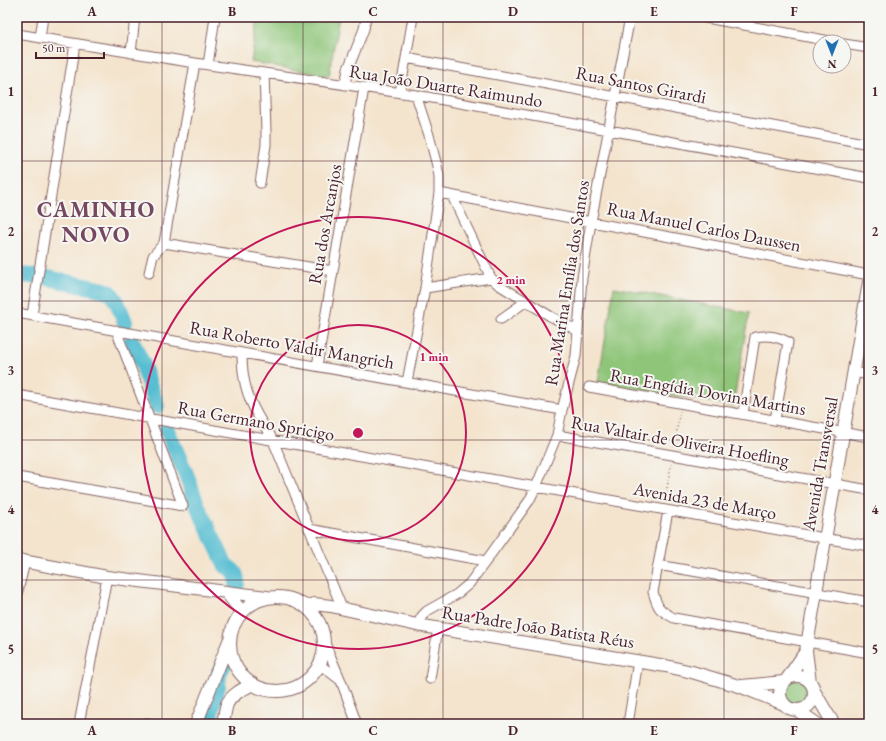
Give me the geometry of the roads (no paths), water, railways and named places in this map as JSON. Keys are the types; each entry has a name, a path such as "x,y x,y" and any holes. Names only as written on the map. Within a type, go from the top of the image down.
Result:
{"main road":[{"name":"Avenida Transversal","path":"812,687 806,647 869,282"},
{"path":"21,561 107,577 269,598 280,597 290,599 305,606 317,620 321,627 324,649 315,671 304,682 289,689 271,690 253,684 240,672 232,657 230,640"},
{"path":"226,592 242,612"},
{"path":"196,724 230,640 234,625 242,612 248,607 269,598"},
{"name":"Rua Padre João Batista Réus","path":"305,606 314,604 336,607 417,625 638,661 692,672 739,686 784,704"},
{"path":"317,620 321,613 336,607"},
{"name":"Avenida Transversal","path":"786,680 806,647"},
{"path":"817,724 797,710 788,708 781,700 781,686 786,680 797,676 807,679 834,724"},
{"name":"Rua Padre João Batista Réus","path":"739,686 786,680"},
{"path":"222,724 227,705 231,698 239,691 253,684"},
{"path":"797,710 810,704 812,700 812,687"}],"street":[{"path":"40,38 43,17"},
{"path":"131,53 135,17"},
{"path":"208,65 215,17"},
{"path":"345,85 348,69 364,29 366,17"},
{"path":"400,93 413,17"},
{"name":"Rua Marina Emília dos Santos","path":"417,625 427,611 456,594 469,584 486,561 528,501 536,487 557,435 576,356 582,278 591,222 630,17"},
{"path":"702,17 812,38"},
{"name":"Rua João Duarte Raimundo","path":"17,34 264,74 400,93 869,178"},
{"path":"32,315 75,44"},
{"path":"852,45 869,48"},
{"name":"Rua Santos Girardi","path":"406,58 869,144"},
{"path":"149,273 153,256 164,243 195,63"},
{"path":"260,184 266,145 264,74"},
{"name":"Rua dos Arcanjos","path":"317,366 364,88"},
{"path":"407,382 439,193 439,176 437,166 429,135 416,96"},
{"name":"Rua Manuel Carlos Daussen","path":"439,193 869,275"},
{"path":"452,196 491,278 499,285 526,302 578,331"},
{"path":"164,243 334,271"},
{"path":"424,288 491,278"},
{"path":"501,319 526,302"},
{"name":"Rua Roberto Valdir Mangrich","path":"17,313 562,410"},
{"path":"17,477 183,506 116,330"},
{"path":"743,414 755,337 779,337 788,342 775,420"},
{"path":"242,353 242,367 247,394 256,413 273,440 309,529 336,607"},
{"path":"854,372 869,375"},
{"name":"Rua Engídia Dovina Martins","path":"589,387 869,437"},
{"name":"Rua Germano Spricigo","path":"17,394 536,487"},
{"name":"Rua Valtair de Oliveira Hoefling","path":"557,435 869,490"},
{"name":"Avenida 23 de Março","path":"536,487 869,546"},
{"path":"668,511 653,592 657,605 663,612 674,618 806,647 869,653"},
{"path":"309,529 486,561"},
{"path":"17,595 21,561"},
{"path":"658,565 869,602"},
{"path":"79,724 107,577"},
{"path":"430,679 438,628"},
{"path":"324,641 341,680 357,724"},
{"path":"628,724 638,661"},
{"path":"319,664 341,680"},
{"path":"143,724 149,724"}],"waterway":[{"path":"17,275 32,276"},
{"path":"48,278 110,292 117,302 125,322"},
{"path":"132,341 142,362 157,406"},
{"path":"167,430 186,474 197,505 226,566 232,569 235,573 237,584"},
{"path":"208,724 218,686 219,673 224,664"}],"district":[{"name":"CAMINHO NOVO","path":"96,222"}]}
